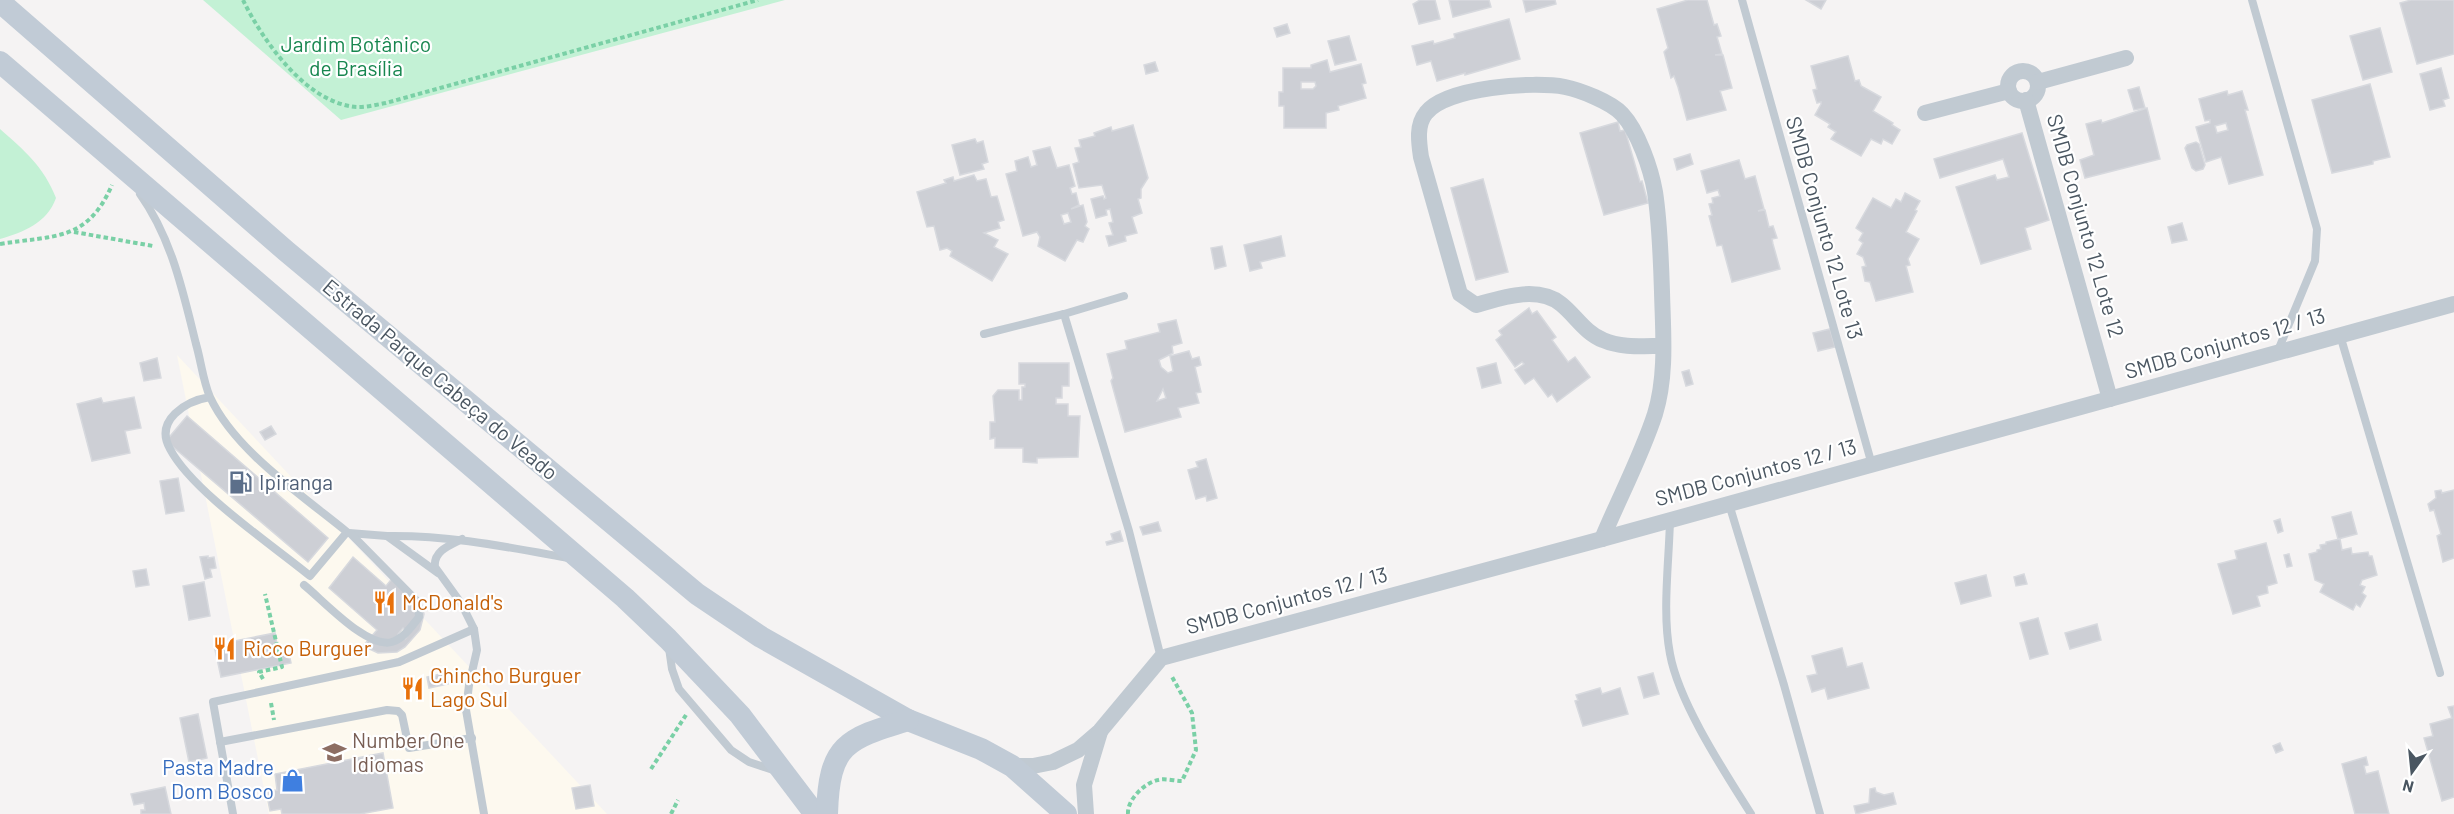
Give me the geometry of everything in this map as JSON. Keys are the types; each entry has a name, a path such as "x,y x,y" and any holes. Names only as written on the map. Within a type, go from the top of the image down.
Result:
{"main road":[{"name":"Estrada Parque Cabeça do Veado","path":"0,2 286,251 697,594 765,640 908,720 970,744 1012,766 1066,814"},
{"path":"0,62 581,560 668,639 740,715 815,814"},
{"path":"826,814 831,770 840,752 854,740 908,720"}],"street":[{"path":"2038,82 2126,58"},
{"path":"2018,71 2031,73 2038,82 2037,92 2026,100 2016,99 2009,91 2010,78 2018,71"},
{"path":"1602,539 1655,413 1662,377 1663,346 1659,229 1655,190 1641,146 1621,113 1597,99 1565,87 1529,84 1503,86 1451,96 1436,104 1425,114 1418,140 1421,157 1460,294 1476,305 1507,296 1540,294 1560,303 1577,322 1602,340 1631,346 1663,346"},
{"path":"1925,113 2009,91"},
{"name":"SMDB Conjunto 12 Lote 12","path":"2026,100 2110,399"},
{"name":"SMDB Conjuntos 12 / 13","path":"1161,658 2454,304"},
{"path":"1012,766 1033,766 1053,762 1078,750 1100,731 1161,658"},
{"path":"1086,814 1084,785 1100,731"}],"lane":[{"name":"SMDB Conjunto 12 Lote 13","path":"1742,0 1872,465"},
{"path":"2252,0 2317,229 2315,261 2277,353"},
{"path":"119,165 156,216 169,249 179,275 210,397 244,443 268,467 349,533 418,602 418,617 407,632 393,642 384,644 368,639 304,585"},
{"path":"984,334 1124,296"},
{"path":"1064,314 1129,531 1161,658"},
{"path":"2340,335 2440,674"},
{"path":"210,397 194,399 181,407 167,423 165,434 168,447 181,466 218,502 310,576 349,533"},
{"path":"1729,504 1820,814"},
{"path":"1670,520 1668,634 1670,655 1679,686 1751,814"},
{"path":"349,533 462,539 581,560"},
{"path":"387,536 443,577"},
{"path":"462,539 442,549 437,556 435,567 460,603 474,629 477,650 466,710 484,814"},
{"path":"233,814 213,702 399,663 474,629"},
{"path":"668,639 672,669 684,695 731,750 740,757 785,774"},
{"path":"220,742 387,710 398,711 402,715 409,748 471,738"}],"path":[{"path":"243,0 260,33 306,83 329,99 348,106 365,107 758,0"},
{"path":"73,232 92,218 104,203 119,165"},
{"path":"0,244 73,232 169,249"},
{"path":"265,594 282,667"},
{"path":"1128,814 1128,807 1140,790 1157,780 1182,781 1196,750 1192,713 1161,658"},
{"path":"268,691 276,733"},
{"path":"651,769 687,714"},
{"path":"671,814 678,800"}],"shaded area":[{"path":"177,355 607,814 269,814"}],"green space":[{"name":"Jardim Botânico de Brasília","path":"203,0 785,0 341,120"},
{"path":"0,129 39,168 56,198 41,220 26,230 0,239"}],"building":[{"path":"1420,0 1435,0 1440,19 1419,24 1413,4"},
{"path":"1449,0 1489,0 1491,7 1453,17"},
{"path":"1523,0 1555,0 1556,4 1526,12"},
{"path":"1688,0 1707,0 1714,25 1717,24 1721,36 1717,37 1722,54 1715,55 1723,55 1732,88 1720,91 1726,110 1687,120 1674,76 1671,78 1664,52 1668,48 1657,9"},
{"path":"1806,0 1826,0 1821,9"},
{"path":"2411,0 2454,0 2454,54 2417,64 2400,3"},
{"path":"1509,19 1520,59 1437,81 1431,61 1417,65 1412,46 1433,41 1434,44 1455,38 1454,34"},
{"path":"1287,24 1290,33 1277,37 1274,28"},
{"path":"2380,28 2392,72 2363,80 2350,36"},
{"path":"1349,36 1356,60 1335,65 1328,41"},
{"path":"1848,56 1855,81 1859,80 1861,86 1881,97 1873,111 1900,130 1892,144 1883,139 1881,144 1871,139 1861,156 1831,139 1836,132 1828,127 1830,124 1815,115 1821,102 1817,103 1813,90 1817,89 1811,66"},
{"path":"1327,60 1330,72 1361,64 1366,83 1362,84 1366,98 1338,106 1339,110 1326,113 1326,128 1284,128 1284,106 1279,106 1279,92 1283,92 1283,68 1311,68 1311,65","holes":["1301,82 1315,82 1316,86 1313,89 1301,89"]},
{"path":"1155,62 1158,71 1146,74 1144,65"},
{"path":"2441,68 2449,98 2443,100 2445,106 2430,110 2420,74"},
{"path":"2370,84 2390,157 2373,161 2373,164 2332,173 2312,100"},
{"path":"2139,87 2145,108 2134,110 2128,90"},
{"path":"2227,91 2228,95 2242,91 2263,175 2229,184 2221,157 2206,162 2196,127 2210,123 2210,120 2205,121 2199,99","holes":["2226,123 2228,130 2217,133 2215,126"]},
{"path":"2147,108 2160,159 2085,178 2080,160 2094,155 2086,124 2101,120 2102,123"},
{"path":"1618,122 1620,131 1625,130 1648,203 1604,215 1580,133"},
{"path":"1133,125 1148,178 1141,189 1141,198 1138,199 1142,213 1132,217 1137,233 1125,236 1126,241 1109,246 1106,236 1113,235 1109,223 1113,222 1110,209 1106,210 1107,215 1096,218 1091,199 1103,196 1104,199 1106,198 1102,185 1079,188 1073,164 1079,162 1075,148 1081,147 1079,140 1095,136 1094,133 1111,127 1112,131"},
{"path":"2022,133 2049,220 2025,228 2031,249 1981,264 1956,187 1995,175 1997,180 2009,177 2003,159 1940,178 1934,159"},
{"path":"975,139 977,143 983,141 988,162 982,164 984,169 960,175 952,145"},
{"path":"2196,142 2199,144 2205,165 2203,169 2196,171 2192,168 2185,148"},
{"path":"1050,147 1057,168 1069,165 1075,186 1070,188 1072,194 1076,193 1079,205 1071,209 1083,205 1087,222 1085,226 1089,229 1083,242 1077,240 1065,261 1038,246 1040,237 1037,232 1023,236 1006,174 1017,171 1015,161 1028,157 1031,167 1037,165 1033,151","holes":["1068,213 1071,222 1064,224 1061,215"]},
{"path":"1690,154 1693,164 1677,170 1674,159"},
{"path":"1739,160 1745,179 1755,176 1764,209 1758,211 1765,210 1769,227 1773,226 1777,238 1772,239 1780,269 1732,282 1722,245 1717,246 1709,216 1712,215 1709,204 1713,203 1712,198 1720,196 1718,190 1707,193 1701,171"},
{"path":"974,175 977,181 986,179 991,197 997,196 1004,220 998,222 1000,228 984,233 998,240 994,247 1008,254 992,281 950,256 952,251 947,248 940,250 934,226 927,227 917,192 946,183 944,180 953,177 954,181"},
{"path":"1483,179 1508,272 1476,280 1451,188"},
{"path":"1905,193 1920,201 1906,232 1919,239 1908,259 1910,265 1906,266 1913,292 1876,301 1870,282 1865,281 1862,267 1866,266 1863,257 1857,254 1863,243 1859,240 1863,233 1856,228 1873,198 1891,208 1896,199 1901,202"},
{"path":"2182,223 2187,240 2172,243 2168,227"},
{"path":"1281,236 1285,256 1260,262 1262,268 1250,271 1244,245"},
{"path":"1222,246 1226,266 1215,269 1211,248"},
{"path":"1529,308 1532,314 1537,311 1556,337 1552,340 1568,362 1575,357 1590,377 1557,402 1552,394 1548,397 1534,378 1525,384 1515,370 1524,364 1522,362 1515,367 1496,340 1502,335 1499,331"},
{"path":"1176,320 1182,343 1172,346 1173,353 1159,360 1161,367 1168,373 1173,371 1170,356 1189,351 1192,359 1199,357 1201,365 1195,367 1201,392 1196,393 1199,403 1178,408 1181,417 1125,432 1111,381 1113,378 1107,354 1127,349 1125,341 1160,332 1158,324","holes":["1163,389 1166,398 1157,401"]},
{"path":"1830,329 1835,347 1818,351 1813,333"},
{"path":"157,358 161,378 144,381 140,363"},
{"path":"1019,363 1069,363 1069,386 1062,386 1062,398 1056,398 1056,404 1068,404 1068,416 1080,416 1078,457 1037,458 1037,463 1023,462 1023,448 995,448 995,438 990,439 990,422 995,422 993,396 998,390 1019,390 1019,400 1022,400 1022,387 1025,387 1025,384 1019,384"},
{"path":"1496,363 1501,383 1482,388 1477,368"},
{"path":"1689,370 1693,384 1686,386 1682,372"},
{"path":"134,397 141,428 125,431 130,453 92,461 77,404 101,398 103,403"},
{"path":"187,416 328,538 308,562 166,441"},
{"path":"271,426 276,434 265,440 260,432"},
{"path":"1206,459 1217,498 1207,501 1206,496 1196,499 1188,470 1198,467 1196,462"},
{"path":"178,478 184,511 166,514 160,481"},
{"path":"2441,490 2442,493 2454,490 2454,558 2443,562 2437,536 2441,534 2434,510 2430,511 2428,504 2436,498 2435,491"},
{"path":"2351,512 2357,534 2338,539 2332,517"},
{"path":"2280,519 2283,531 2278,533 2274,521"},
{"path":"1158,522 1161,531 1143,535 1140,527"},
{"path":"1120,531 1123,541 1107,545 1106,542 1113,540 1111,534"},
{"path":"2340,539 2342,550 2351,548 2352,554 2368,552 2369,556 2372,556 2377,575 2362,580 2360,585 2365,587 2362,593 2366,596 2360,607 2356,604 2353,610 2320,592 2324,584 2315,580 2309,554 2317,552 2321,549 2320,545 2326,542"},
{"path":"2266,543 2277,583 2267,586 2268,593 2257,596 2260,606 2233,614 2218,564 2237,559 2235,551"},
{"path":"2289,554 2292,566 2287,567 2284,555"},
{"path":"208,556 208,558 214,557 216,568 210,569 212,577 205,579 200,557"},
{"name":"McDonald's","path":"353,557 386,586 394,576 420,601 424,614 420,630 405,647 397,652 378,653 363,646 377,630 329,588","holes":["403,628 409,634 405,639 398,634"]},
{"path":"146,569 149,585 136,587 133,571"},
{"path":"2024,574 2027,584 2016,586 2014,577"},
{"path":"1986,575 1991,596 1961,604 1955,583"},
{"path":"204,582 210,616 189,620 183,586"},
{"path":"2038,618 2048,654 2030,659 2020,623"},
{"path":"2097,624 2101,640 2070,649 2065,633"},
{"path":"275,633 279,656 289,654 291,663 221,677 214,645"},
{"path":"1842,648 1847,667 1862,663 1869,688 1828,699 1825,688 1812,692 1807,676 1817,674 1812,656"},
{"path":"445,673 448,684 429,688 427,677"},
{"path":"1653,673 1659,694 1644,698 1638,677"},
{"path":"1600,688 1602,694 1620,688 1628,714 1583,726 1575,701 1578,700 1576,695"},
{"path":"2454,706 2454,797 2442,801 2424,738 2433,736 2430,724 2452,718 2448,707"},
{"path":"198,714 207,758 189,762 180,718"},
{"path":"2280,743 2283,750 2276,753 2273,746"},
{"path":"383,753 393,808 360,814 282,814 281,809 270,811 266,791 277,790 275,774"},
{"path":"2366,757 2368,765 2364,766 2366,774 2378,771 2389,814 2355,814 2342,764"},
{"path":"590,785 594,806 576,809 572,788"},
{"path":"165,787 171,814 141,814 141,810 145,810 144,803 134,805 131,794"},
{"path":"1875,788 1876,792 1884,795 1893,793 1896,804 1856,814 1854,806 1869,803 1870,789"}],"place":[{"name":"Ipiranga","path":"241,483"},
{"name":"McDonald's","path":"384,603"},
{"name":"Ricco Burguer","path":"225,649"},
{"name":"Chincho Burguer Lago Sul","path":"412,688"},
{"name":"Number One Idiomas","path":"334,753"},
{"name":"Pasta Madre Dom Bosco","path":"292,780"}]}
